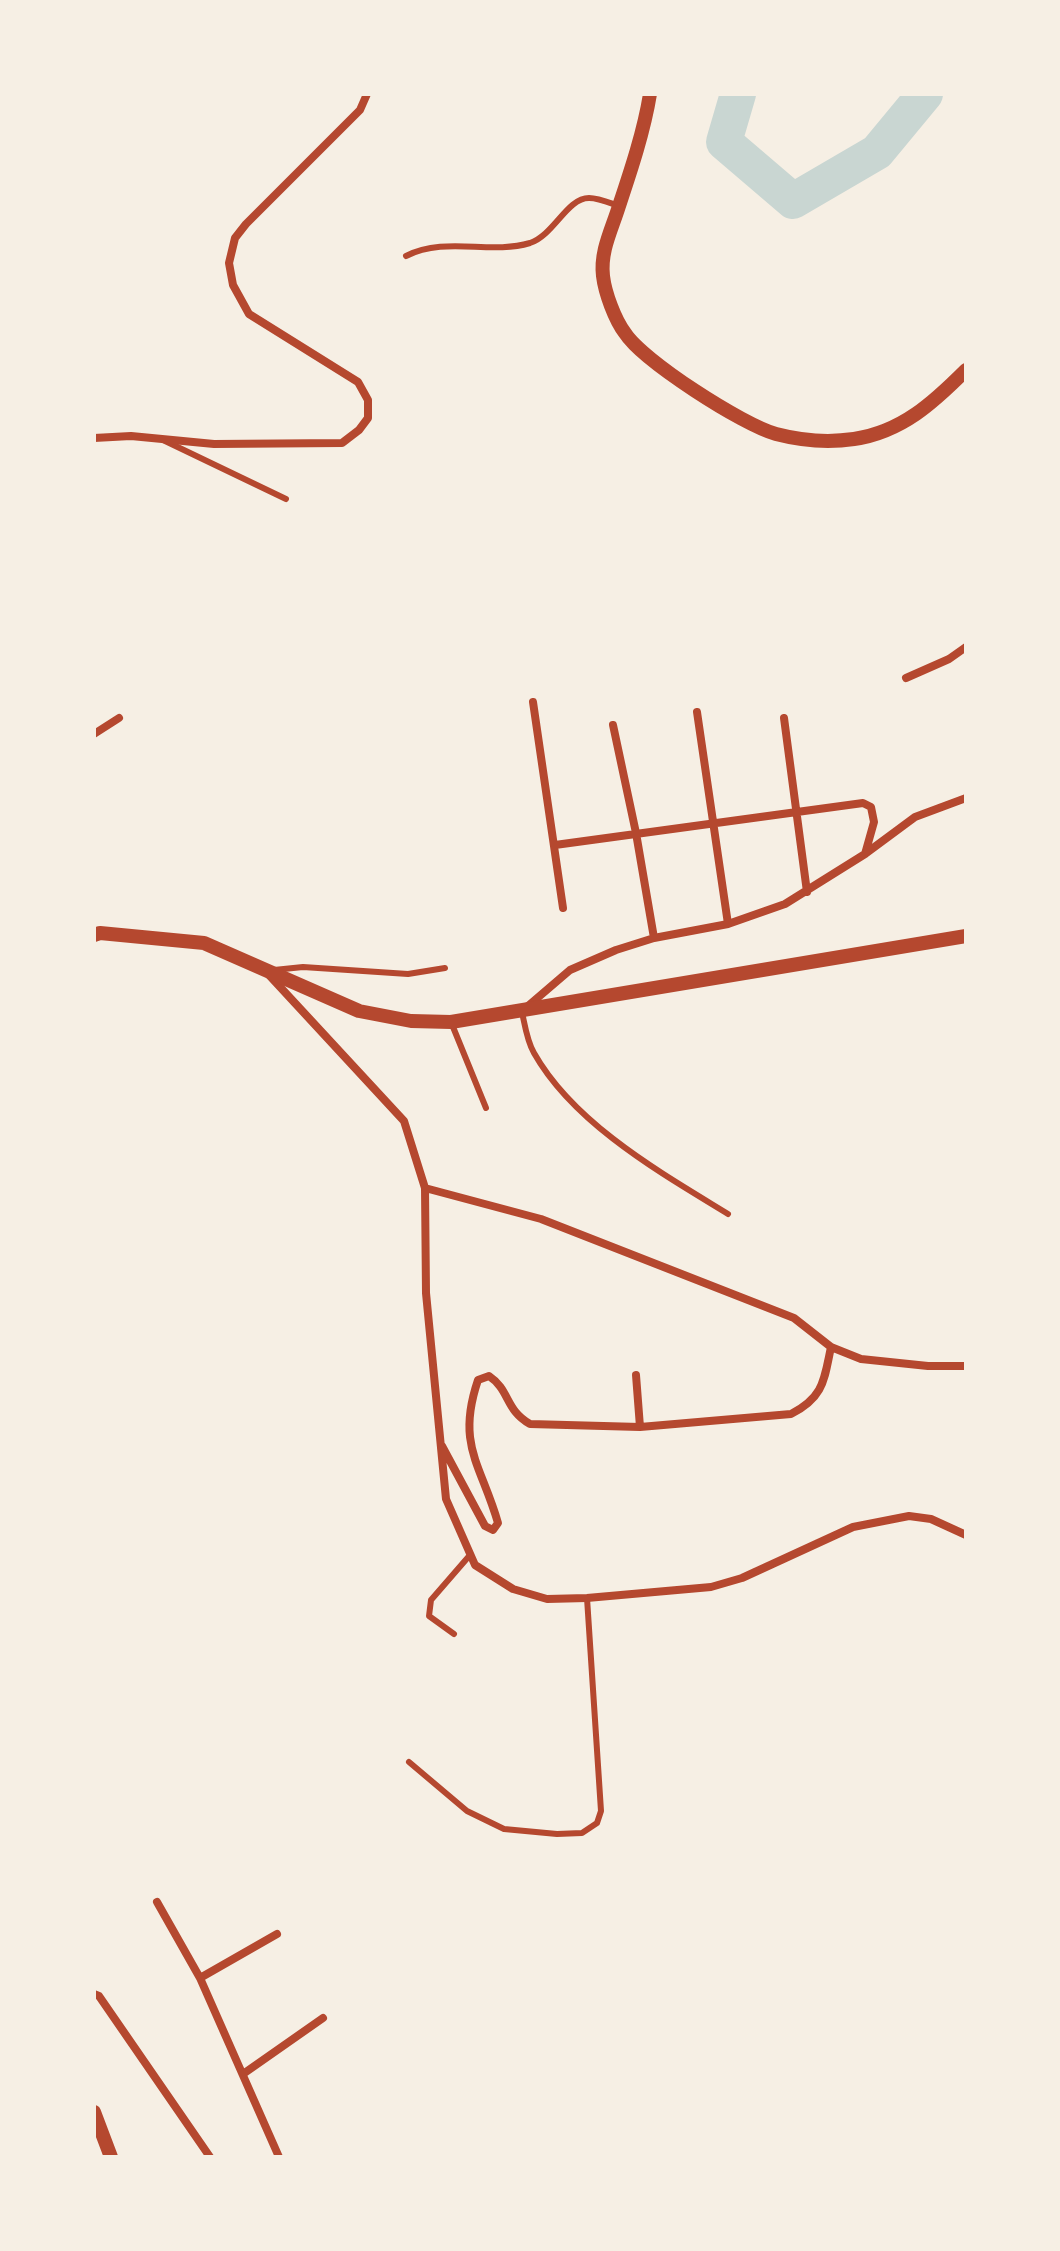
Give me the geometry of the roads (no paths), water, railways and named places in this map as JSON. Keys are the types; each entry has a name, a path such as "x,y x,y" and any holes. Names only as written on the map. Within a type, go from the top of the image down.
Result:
{"street":[{"path":"94,438 131,436 214,444 342,443 359,430 368,418 368,400 358,382 249,314 233,285 229,263 235,238 246,224 360,110 367,94"},
{"path":"650,94 604,250 603,277 624,333 645,355 706,398 772,433 814,442 857,439 902,425 933,404 966,370"},
{"path":"906,678 949,659 966,647"},
{"path":"533,702 563,908"},
{"path":"697,712 728,924"},
{"path":"94,734 119,718"},
{"path":"784,718 799,811 807,892"},
{"path":"613,725 654,938"},
{"path":"522,1012 570,970 654,938 728,924 785,904 865,854 915,817 966,798"},
{"path":"555,845 863,803 871,807 874,822 865,854"},
{"path":"94,935 100,933 204,943 359,1011 411,1021 451,1022 966,936"},
{"path":"266,972 404,1121 425,1188 426,1293 446,1499 475,1565 513,1589 547,1599 587,1598 711,1587 742,1578 853,1527 909,1516 931,1519 966,1535"},
{"path":"425,1188 541,1219 794,1318 831,1347 861,1359 928,1366 966,1366"},
{"path":"440,1442 485,1526 493,1530 498,1523 472,1452 467,1426 478,1380 489,1376 498,1382 517,1417 530,1424 640,1427 791,1414 803,1408 822,1388 831,1347"},
{"path":"636,1375 640,1427"},
{"path":"157,1902 200,1978 279,2157"},
{"path":"200,1978 277,1934"},
{"path":"94,1994 99,1996 210,2157"},
{"path":"243,2074 323,2018"},
{"path":"94,2112 111,2157"},
{"path":"101,2157 102,2134"}],"lane":[{"path":"406,256 433,246 506,247 527,244 548,233 573,205 583,199 591,198 619,206"},
{"path":"161,439 286,499"},
{"path":"266,972 303,967 408,974 445,968"},
{"path":"522,1012 534,1053 594,1123 644,1163 728,1214"},
{"path":"451,1022 486,1108"},
{"path":"454,1634 429,1616 431,1600 470,1555"},
{"path":"409,1762 467,1811 504,1829 582,1833 597,1823 601,1811 587,1598"}],"waterway":[{"path":"738,94 724,142 793,201 877,152 925,94"}]}
